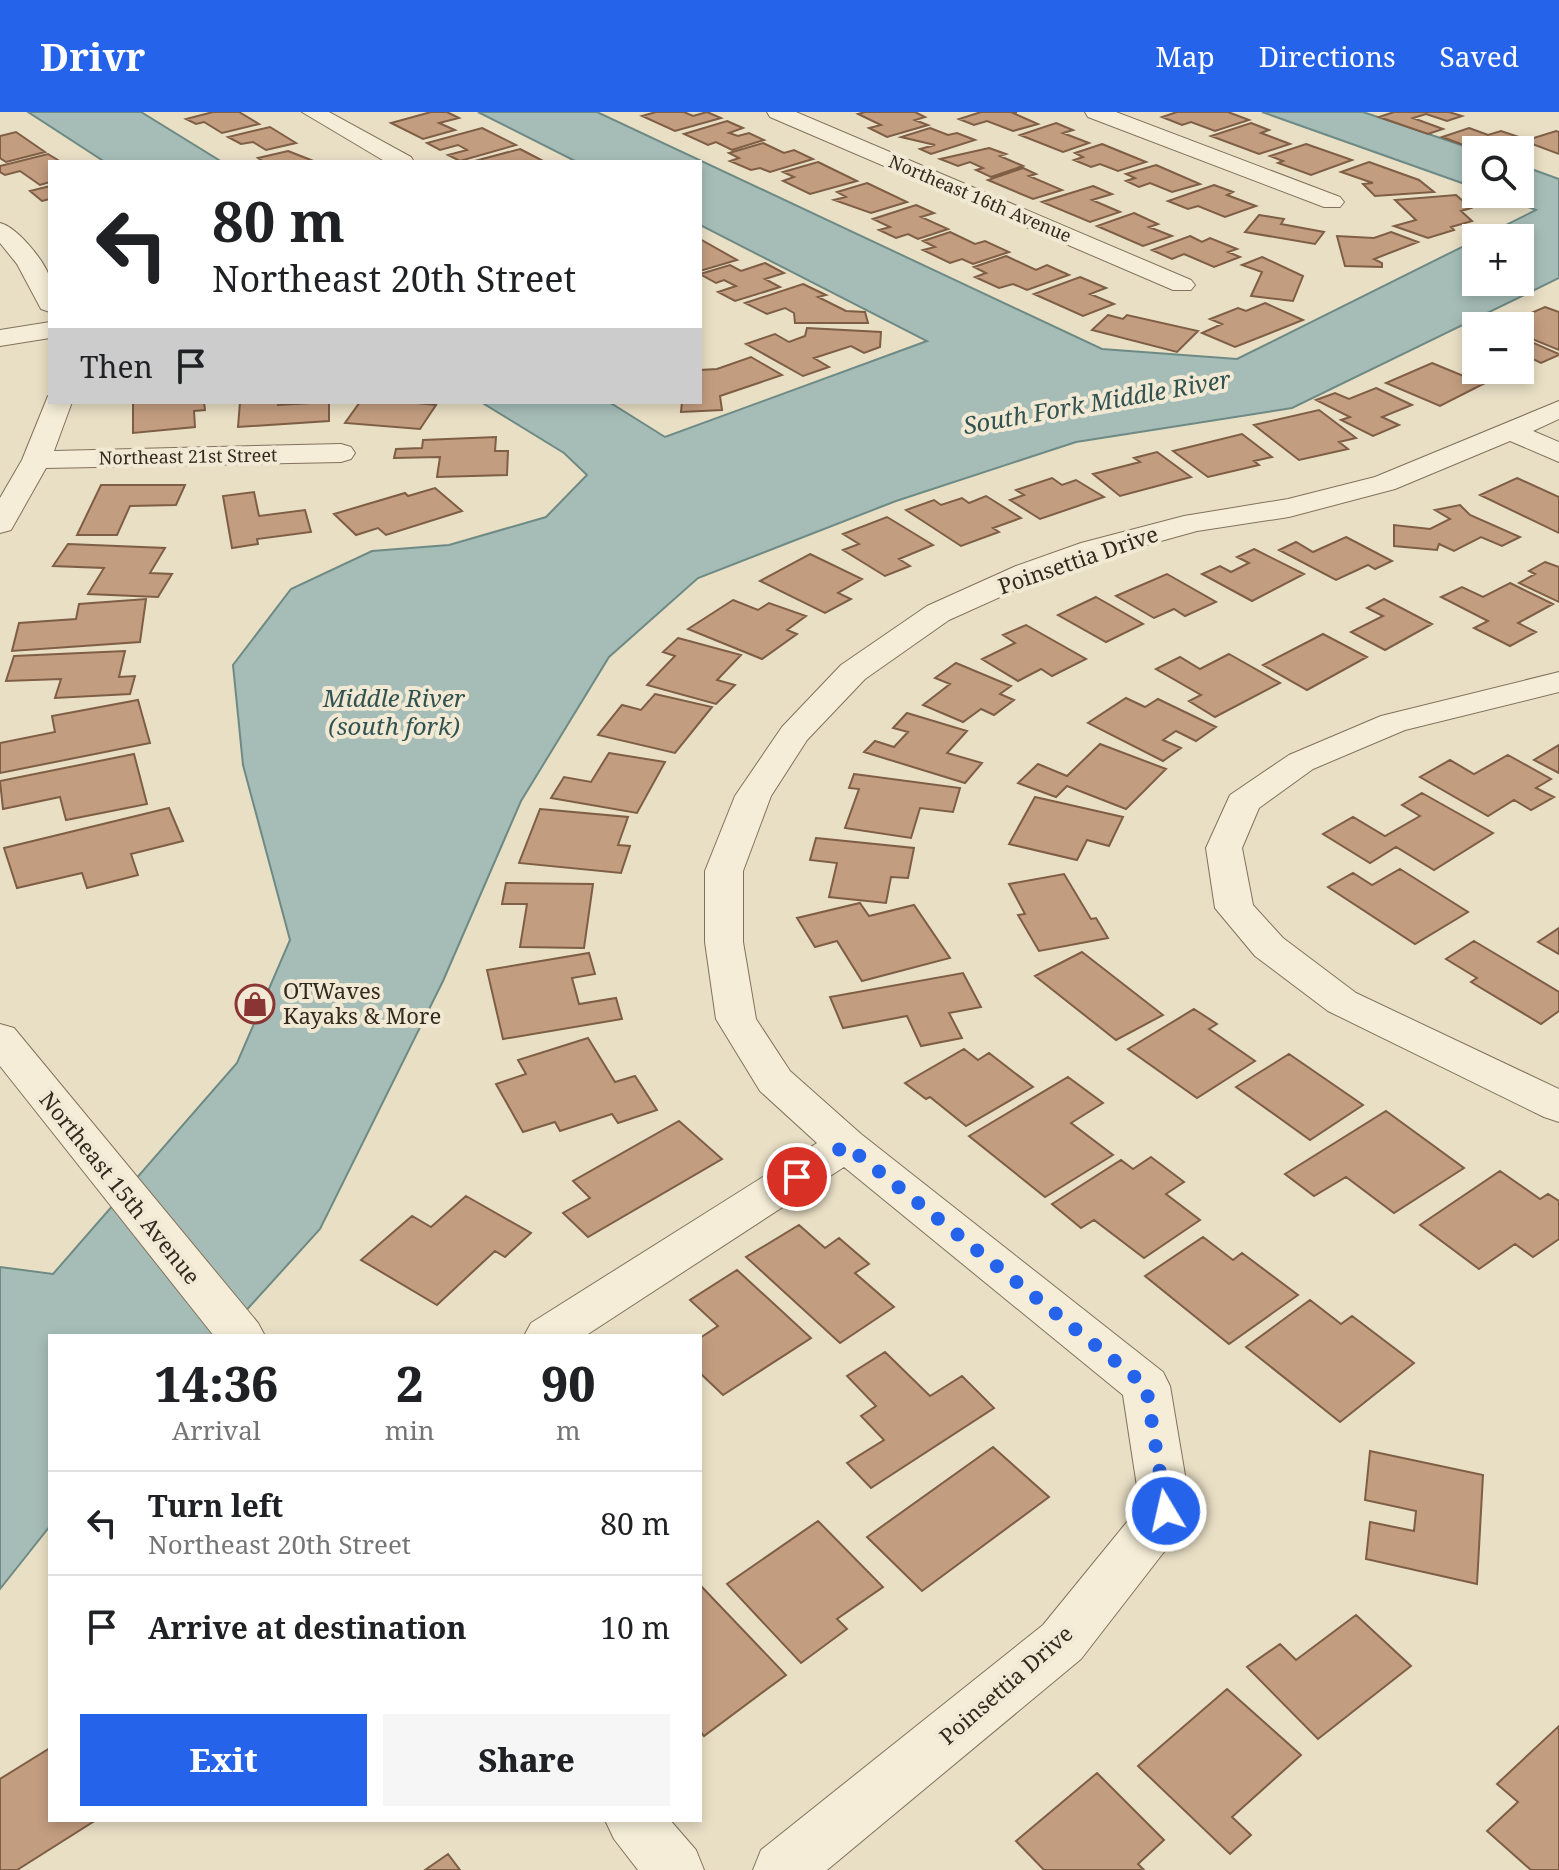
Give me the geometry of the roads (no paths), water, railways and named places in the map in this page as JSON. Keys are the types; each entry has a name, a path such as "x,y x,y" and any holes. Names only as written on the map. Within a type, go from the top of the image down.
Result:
{"street":[{"path":"313,112 399,160"},
{"name":"Northeast 16th Avenue","path":"778,112 1182,285"},
{"path":"1096,112 1332,202"},
{"path":"0,230 12,240 35,272 48,300"},
{"path":"0,338 48,330"},
{"path":"1,521 36,460 57,404"},
{"name":"Poinsettia Drive","path":"782,1870 1062,1642 1166,1511 1146,1386 846,1145 775,1081 736,1019 724,942 724,871 753,796 794,734 853,672 938,613 1027,573 1092,550 1195,522 1289,508 1385,483 1559,409"},
{"path":"1511,431 1559,453"},
{"name":"Northeast 21st Street","path":"36,460 341,453"},
{"path":"1559,682 1393,723 1301,762 1243,803 1224,848 1234,908 1269,947 1342,1002 1559,1107"},
{"name":"Northeast 15th Avenue","path":"0,1038 239,1334"},
{"path":"551,1334 846,1145"},
{"path":"636,1822 675,1870"}],"water":[{"path":"28,112 141,112 219,160 102,160"},
{"name":"Middle River (south fork)","path":"478,112 597,112 699,160 573,160"},
{"path":"1262,112 1363,112 1462,145 1462,183"},
{"name":"Middle River (south fork)","path":"702,161 1102,349 1237,359 1462,247 1462,296 1522,296 1489,312 1462,312 1462,325 1292,408 1076,442 896,501 698,578 609,657 521,801 443,981 320,1229 225,1334 48,1334 48,1529 0,1589 0,1267 53,1274 237,1063 290,940 243,765 233,665 291,589 372,551 449,545 546,517 587,475 564,453 484,404 612,404 665,437 927,341 702,226"},
{"name":"Middle River (south fork)","path":"1534,170 1559,179 1559,278 1534,290 1534,224 1508,224 1536,210 1531,208 1534,208"}],"place":[{"name":"OTWaves Kayaks & More","path":"255,1004"}],"water label":[{"name":"South Fork Middle River","path":"1097,403"}]}
